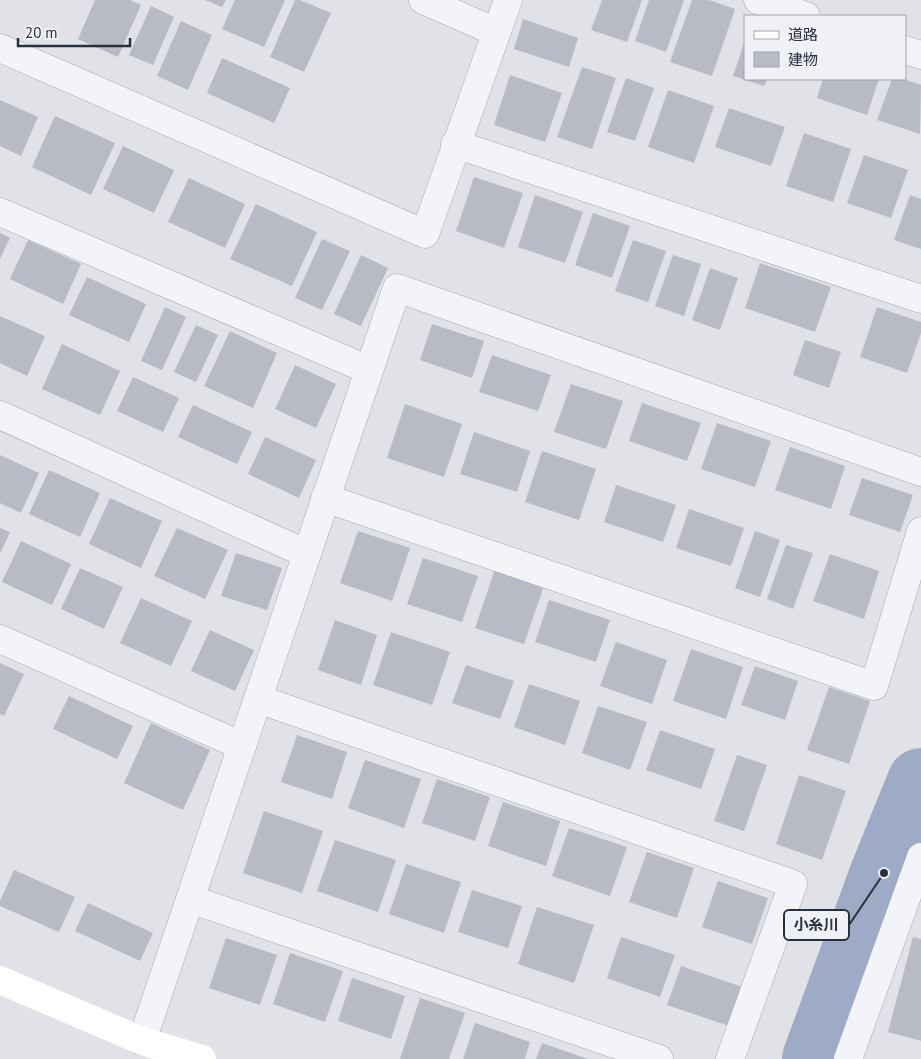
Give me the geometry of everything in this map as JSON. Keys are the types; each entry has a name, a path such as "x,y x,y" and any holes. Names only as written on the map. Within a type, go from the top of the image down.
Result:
{"street":[{"path":"423,0 496,32"},
{"path":"0,48 425,234 455,144 508,0"},
{"path":"758,0 803,15"},
{"path":"906,50 921,56"},
{"path":"455,144 921,299"},
{"path":"0,212 369,370"},
{"path":"142,1040 397,288 921,472"},
{"path":"0,415 306,554"},
{"path":"325,498 874,686 921,530"},
{"path":"0,639 242,746"},
{"path":"258,699 793,884 730,1059"},
{"path":"848,1059 921,857"},
{"path":"190,899 659,1059"},
{"path":"0,980 142,1040 202,1059"}],"building":[{"path":"95,0 130,0 141,5 118,57 78,39"},
{"path":"205,0 226,0 222,7"},
{"path":"235,0 285,0 264,47 222,29"},
{"path":"295,0 300,0 331,13 304,72 270,57"},
{"path":"602,0 642,0 627,42 591,30"},
{"path":"649,0 684,0 666,52 635,41"},
{"path":"692,0 709,0 735,9 712,76 670,62"},
{"path":"151,6 174,17 153,65 129,55"},
{"path":"523,19 578,38 569,67 514,49"},
{"path":"181,21 212,35 188,90 157,76"},
{"path":"744,43 744,80 733,76"},
{"path":"222,58 290,88 274,123 207,93"},
{"path":"582,67 616,78 592,149 557,137"},
{"path":"510,75 562,93 545,142 494,125"},
{"path":"626,78 654,88 635,141 607,132"},
{"path":"745,80 767,80 764,86"},
{"path":"823,80 879,80 867,115 817,98"},
{"path":"892,80 906,80 921,85 920,134 877,120"},
{"path":"668,90 714,106 694,163 648,147"},
{"path":"0,100 38,117 21,156 0,146"},
{"path":"729,108 785,127 771,166 715,147"},
{"path":"55,116 115,143 91,195 32,167"},
{"path":"804,133 851,149 833,202 786,186"},
{"path":"123,146 174,170 154,213 103,189"},
{"path":"864,155 908,170 891,218 847,203"},
{"path":"474,177 523,193 504,248 456,231"},
{"path":"189,178 245,204 225,248 168,222"},
{"path":"535,195 583,212 565,263 518,247"},
{"path":"910,195 921,199 921,249 894,240"},
{"path":"256,204 317,232 292,286 230,259"},
{"path":"593,213 630,226 612,278 575,265"},
{"path":"0,233 10,238 0,259"},
{"path":"322,239 350,251 322,310 295,298"},
{"path":"28,240 81,264 63,304 10,279"},
{"path":"633,240 666,251 648,302 615,291"},
{"path":"361,255 388,268 361,326 334,314"},
{"path":"673,255 701,264 684,316 655,306"},
{"path":"760,263 831,287 815,332 745,308"},
{"path":"710,268 738,278 720,330 692,320"},
{"path":"87,277 146,304 129,342 69,315"},
{"path":"165,307 186,317 162,370 141,361"},
{"path":"877,307 921,322 921,333 907,373 860,357"},
{"path":"0,316 45,336 27,376 0,363"},
{"path":"432,324 484,341 472,378 420,360"},
{"path":"196,325 218,335 196,382 174,372"},
{"path":"230,331 277,353 253,408 204,386"},
{"path":"805,340 841,352 829,388 793,375"},
{"path":"62,344 120,371 100,415 42,389"},
{"path":"492,355 551,375 538,411 479,392"},
{"path":"295,365 336,384 316,428 275,409"},
{"path":"133,377 179,398 163,432 117,411"},
{"path":"571,384 623,401 606,449 554,432"},
{"path":"642,403 701,423 687,461 629,441"},
{"path":"405,404 462,424 444,477 387,458"},
{"path":"193,405 252,432 237,464 178,437"},
{"path":"717,423 771,441 755,487 701,469"},
{"path":"474,432 530,451 517,492 460,474"},
{"path":"265,437 316,460 299,498 248,474"},
{"path":"790,447 845,466 831,509 775,490"},
{"path":"542,451 596,469 579,520 525,502"},
{"path":"0,455 39,473 21,513 0,503"},
{"path":"49,470 100,493 80,537 29,514"},
{"path":"862,478 913,495 900,532 849,515"},
{"path":"616,485 676,505 663,542 604,522"},
{"path":"110,498 162,521 141,568 89,544"},
{"path":"689,509 744,528 731,566 676,548"},
{"path":"0,528 10,532 0,554"},
{"path":"177,528 228,550 205,599 154,576"},
{"path":"358,531 410,548 392,601 340,583"},
{"path":"755,531 780,540 760,597 735,588"},
{"path":"21,541 71,564 52,605 2,582"},
{"path":"786,545 813,553 793,609 767,599"},
{"path":"236,553 282,568 267,610 221,596"},
{"path":"830,554 879,571 864,619 813,601"},
{"path":"423,558 478,576 462,622 407,604"},
{"path":"80,568 123,587 104,629 61,609"},
{"path":"495,569 544,586 524,644 475,628"},
{"path":"141,598 192,621 171,666 120,643"},
{"path":"549,600 610,620 596,662 535,642"},
{"path":"335,620 377,635 361,685 318,670"},
{"path":"210,630 254,650 235,691 191,671"},
{"path":"391,632 450,652 432,705 373,685"},
{"path":"616,642 667,660 652,704 600,686"},
{"path":"691,649 743,667 726,719 673,701"},
{"path":"0,663 24,674 4,716 0,714"},
{"path":"466,665 514,681 500,719 452,703"},
{"path":"755,666 798,681 785,720 741,705"},
{"path":"529,684 580,701 565,745 514,727"},
{"path":"829,687 870,701 849,764 807,750"},
{"path":"69,696 133,726 117,759 53,729"},
{"path":"598,706 647,722 630,770 582,753"},
{"path":"151,723 210,750 183,810 124,783"},
{"path":"660,730 715,749 701,789 646,770"},
{"path":"297,735 347,752 332,799 281,782"},
{"path":"737,755 767,765 744,831 714,821"},
{"path":"365,760 421,779 404,828 348,808"},
{"path":"799,775 846,791 822,860 776,844"},
{"path":"437,779 490,797 475,841 422,823"},
{"path":"503,802 560,821 546,866 488,846"},
{"path":"264,811 323,831 302,893 243,873"},
{"path":"569,828 627,847 610,896 552,876"},
{"path":"335,840 396,860 378,912 317,891"},
{"path":"647,852 694,868 677,918 629,902"},
{"path":"406,864 461,882 444,933 389,914"},
{"path":"14,870 75,897 59,932 0,906 0,901"},
{"path":"718,881 768,898 752,944 702,927"},
{"path":"472,890 522,906 508,948 458,932"},
{"path":"88,903 153,933 140,961 75,931"},
{"path":"537,907 594,925 574,983 518,964"},
{"path":"621,937 675,955 660,997 607,978"},
{"path":"913,937 921,939 921,1041 888,1032"},
{"path":"226,938 277,955 260,1005 209,988"},
{"path":"290,953 343,971 325,1022 273,1004"},
{"path":"681,966 748,989 735,1028 667,1005"},
{"path":"352,978 405,996 391,1039 338,1021"},
{"path":"420,998 465,1013 449,1059 400,1059"},
{"path":"475,1023 530,1042 525,1059 463,1059"},
{"path":"542,1043 588,1059 536,1059"}],"waterway":[{"path":"816,1059 884,873 921,782"}],"place":[{"name":"小糸川","path":"884,873"}]}
